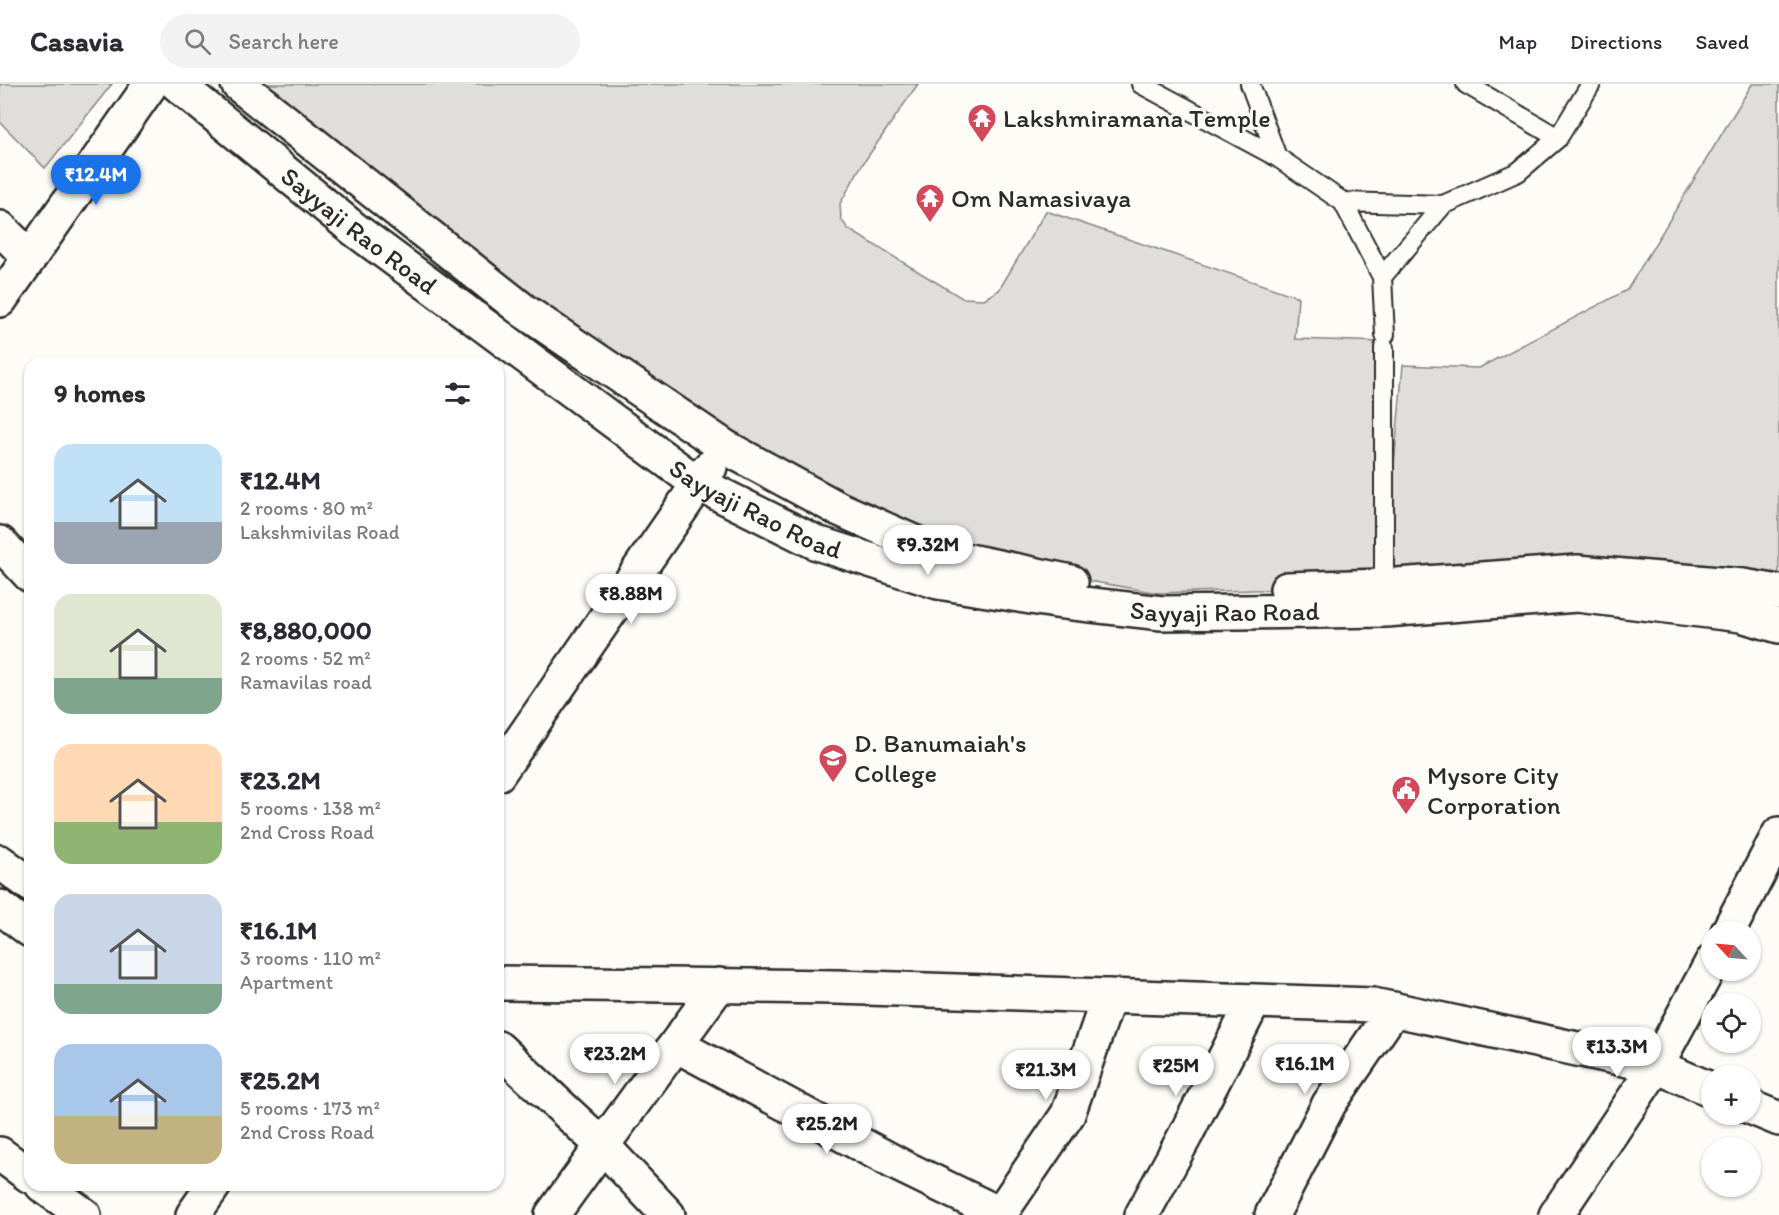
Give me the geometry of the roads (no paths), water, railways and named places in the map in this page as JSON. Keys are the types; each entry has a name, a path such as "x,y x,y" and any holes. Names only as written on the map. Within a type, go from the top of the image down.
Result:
{"main road":[{"path":"0,300 151,84"},
{"name":"Sayyaji Rao Road","path":"177,84 354,229 697,483 817,543 938,582 1056,601 1162,613 1384,598 1577,572 1743,586 1779,592"},
{"name":"Sayyaji Rao Road","path":"238,84 524,311 725,447 837,508 945,555 1049,578 1158,593 1384,598 1577,595 1741,615 1779,626"},
{"path":"0,228 29,257"},
{"path":"504,765 697,483 725,447"},
{"path":"0,543 24,568"},
{"path":"1734,921 1779,834"},
{"path":"0,862 24,880"},
{"path":"0,907 24,925"},
{"path":"1556,1215 1656,1066 1702,981"},
{"path":"504,983 719,986 1373,1005 1656,1066 1701,1085"},
{"path":"552,1215 719,986"},
{"path":"676,1045 901,1166 1001,1214 1068,1114 1109,996"},
{"path":"1142,1215 1254,1001"},
{"path":"1272,1215 1329,1104 1394,1009"},
{"path":"504,1054 603,1146 668,1215"},
{"path":"1761,1112 1779,1119"},
{"path":"0,1154 24,1172"},
{"path":"50,1191 84,1215"},
{"path":"193,1215 210,1191"}],"lane":[{"path":"1141,84 1277,157 1343,202 1382,277 1384,598"},
{"path":"1250,84 1277,157"},
{"path":"1466,84 1558,138"},
{"path":"1343,202 1443,205 1518,172 1558,138 1591,84"},
{"path":"1382,277 1443,205"}],"place":[{"name":"Lakshmiramana Temple","path":"982,144"},
{"name":"Om Namasivaya","path":"930,224"},
{"name":"D. Banumaiah's College","path":"833,784"},
{"name":"Mysore City Corporation","path":"1406,816"}]}
